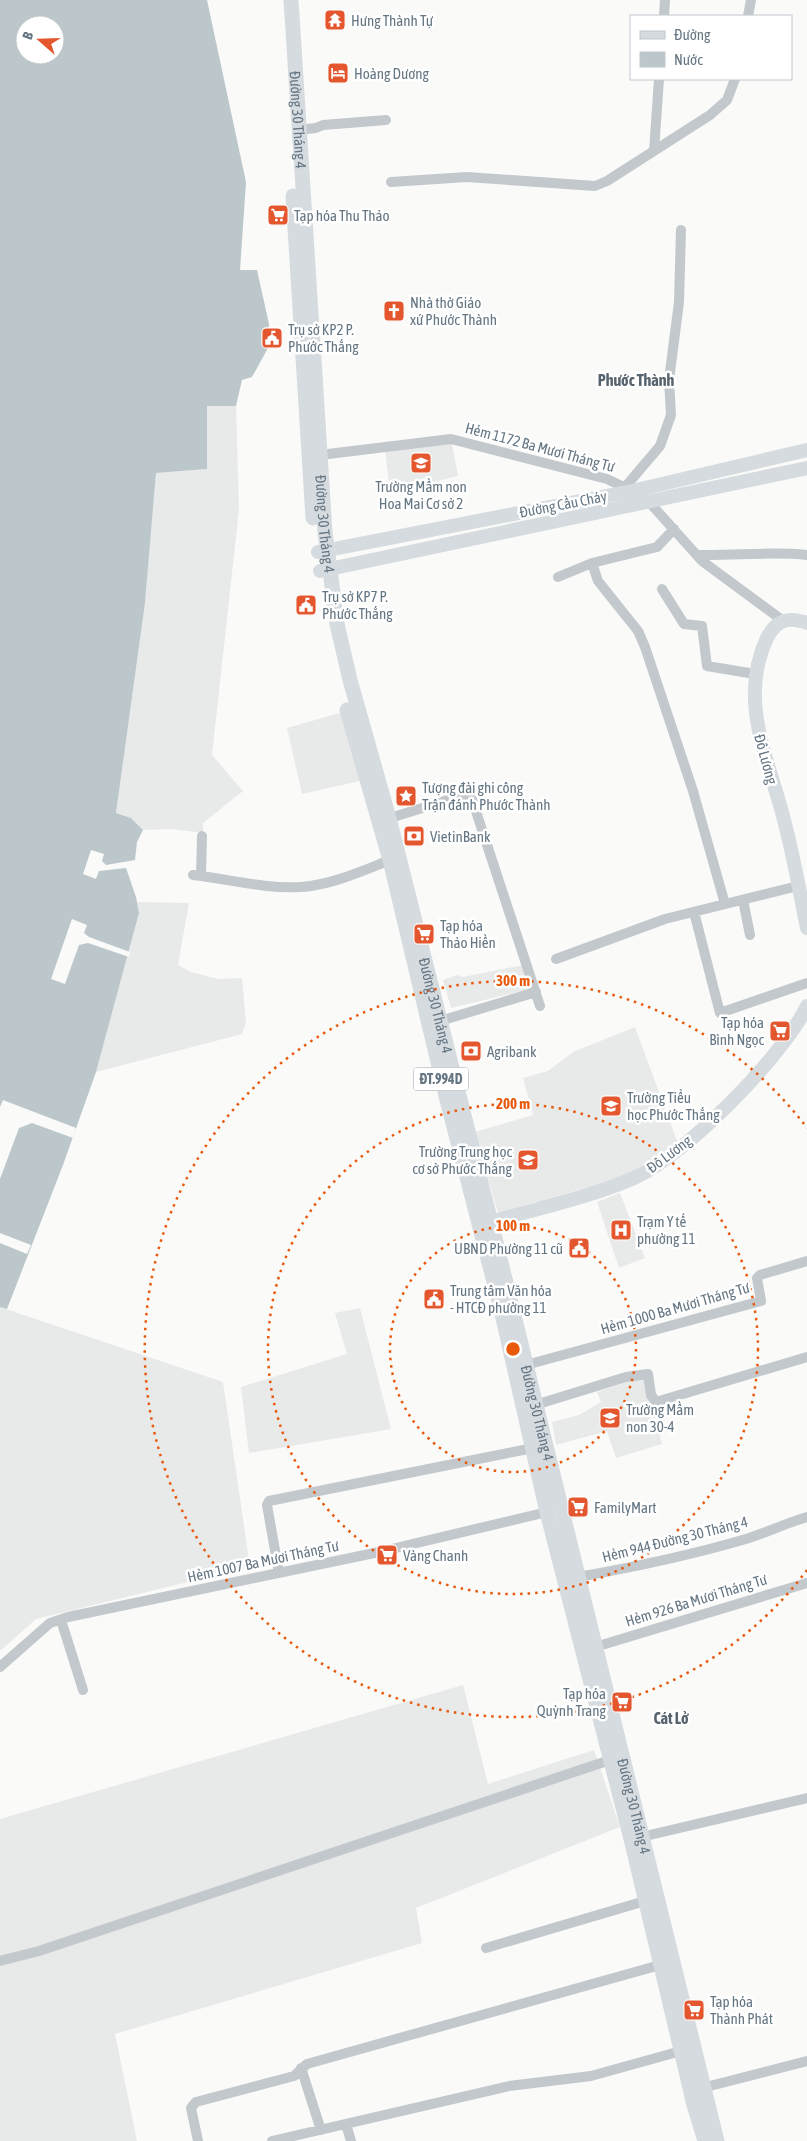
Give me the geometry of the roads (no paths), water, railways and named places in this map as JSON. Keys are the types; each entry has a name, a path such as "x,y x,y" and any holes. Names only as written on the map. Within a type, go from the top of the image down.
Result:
{"main road":[{"name":"Đường 30 Tháng 4","path":"282,0 320,455 317,496"},
{"name":"Đường 30 Tháng 4","path":"291,0 299,130 303,261 317,496 325,570 327,622 384,820 486,1223 526,1365 594,1646 616,1758"},
{"name":"Đường Cầu Cháy","path":"322,551 727,469 807,450"},
{"name":"Đường Cầu Cháy","path":"325,570 650,503 807,468"},
{"path":"727,469 731,485"},
{"path":"782,620 797,620 807,623"},
{"name":"Đô Lương","path":"782,620 770,631 755,674 755,713 760,740 785,822 807,928"},
{"name":"Đường 30 Tháng 4","path":"427,992 440,1021 486,1223 547,1512 637,1838 687,2049 704,2141"},
{"name":"Đô Lương","path":"486,1223 601,1191 649,1171 711,1122 785,1040 806,1011"},
{"name":"Đường 30 Tháng 4","path":"637,1838 645,1902 660,1965 687,2049 702,2088 717,2141"}],"street":[{"path":"664,15 665,0"},
{"path":"748,15 751,0"},
{"path":"654,151 659,80"},
{"path":"391,182 467,177 595,186 607,181 718,108 727,100 735,80"},
{"path":"299,130 316,128 323,124 386,120"},
{"path":"629,488 660,446 671,415 669,380 679,302 681,230"},
{"name":"Hẻm 1172 Ba Mươi Tháng Tư","path":"320,455 451,439 608,479 629,488"},
{"path":"650,503 697,555 782,620"},
{"path":"558,577 592,563 657,546 674,529"},
{"path":"697,555 730,556 781,552 807,555"},
{"path":"592,563 598,581 638,630 645,646 693,791 725,904"},
{"path":"662,589 684,624 702,626 707,666 755,674"},
{"path":"384,820 470,793 540,1006"},
{"path":"202,836 197,875 247,884 302,887 348,875 394,859"},
{"path":"556,959 665,919 798,886"},
{"path":"743,900 750,935"},
{"path":"694,912 720,1013 807,983"},
{"path":"440,1021 536,992"},
{"name":"Hẻm 1000 Ba Mươi Tháng Tư","path":"526,1365 761,1301 757,1278 760,1275 807,1261"},
{"path":"535,1405 626,1377 648,1374 651,1395 656,1402 807,1358"},
{"path":"279,1573 267,1505 269,1501 533,1448"},
{"name":"Hẻm 1007 Ba Mươi Tháng Tư","path":"0,1667 50,1623 547,1512"},
{"name":"Hẻm 944 Đường 30 Tháng 4","path":"578,1577 635,1567 704,1550 748,1538 807,1517"},
{"name":"Hẻm 926 Ba Mươi Tháng Tư","path":"594,1646 807,1583"},
{"path":"61,1620 83,1690"},
{"path":"0,1961 39,1952 616,1758"},
{"path":"637,1838 807,1798"},
{"path":"486,1948 645,1902"},
{"path":"198,2141 191,2108 196,2102 294,2076 301,2068 308,2064 660,1965"},
{"path":"272,2141 509,2086 591,2076 687,2049"},
{"path":"702,2088 807,2061"},
{"path":"301,2068 321,2130"},
{"path":"346,2124 351,2141"}],"water":[{"path":"0,0 207,0 246,182 240,270 257,270 269,324 268,348 252,377 242,380 236,406 207,406 207,469 156,473 145,603 116,813 131,818 143,830 137,842 135,860 106,865 102,861 104,854 91,850 83,874 96,879 99,871 126,868 136,897 139,913 96,1072 63,1165 7,1309 0,1307"}],"place":[{"name":"Hưng Thành Tự","path":"335,20"},
{"name":"Hoàng Dương","path":"338,73"},
{"name":"Tạp hóa Thu Thảo","path":"278,215"},
{"name":"Nhà thờ Giáo xứ Phước Thành","path":"394,311"},
{"name":"Trụ sở KP2 P. Phước Thắng","path":"272,338"},
{"name":"Trường Mầm non Hoa Mai Cơ sở 2","path":"421,463"},
{"name":"Trụ sở KP7 P. Phước Thắng","path":"306,605"},
{"name":"Tượng đài ghi công Trận đánh Phước Thành","path":"406,796"},
{"name":"VietinBank","path":"414,836"},
{"name":"Tạp hóa Thảo Hiền","path":"424,934"},
{"name":"Tạp hóa Bình Ngọc","path":"780,1031"},
{"name":"Agribank","path":"471,1051"},
{"name":"Trường Tiểu học Phước Thắng","path":"611,1106"},
{"name":"Trường Trung học cơ sở Phước Thắng","path":"528,1160"},
{"name":"Trạm Y tế phường 11","path":"621,1230"},
{"name":"UBND Phường 11 cũ","path":"579,1248"},
{"name":"Trung tâm Văn hóa - HTCĐ phường 11","path":"434,1299"},
{"name":"Trường Mầm non 30-4","path":"610,1418"},
{"name":"FamilyMart","path":"578,1507"},
{"name":"Vàng Chanh","path":"387,1555"},
{"name":"Tạp hóa Quỳnh Trang","path":"622,1702"},
{"name":"Tạp hóa Thành Phát","path":"694,2010"}],"district":[{"name":"Phước Thành","path":"636,380"},
{"name":"Cát Lở","path":"671,1718"}]}
